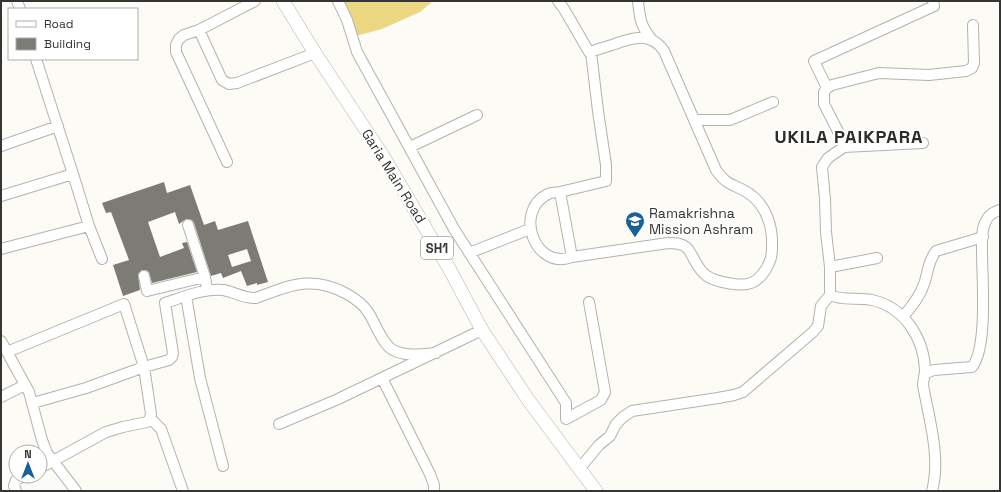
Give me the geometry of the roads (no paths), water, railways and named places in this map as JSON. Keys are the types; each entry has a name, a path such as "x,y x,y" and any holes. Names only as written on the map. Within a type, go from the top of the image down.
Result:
{"main road":[{"name":"Garia Main Road","path":"284,1 315,53 385,159 450,270 482,330 529,401 596,491"}],"street":[{"path":"227,162 176,52 176,45 179,39 184,35 199,30 255,1"},
{"path":"338,1 347,20 357,52 454,229 566,403 566,419 601,400 605,392 589,302"},
{"path":"558,1 587,50 591,52 606,165 606,181 551,193 540,200 533,209 530,229 542,251 557,259 566,260 572,257 668,243 678,243 686,247 696,264 707,276 718,281 736,284 751,283 761,276 770,263 772,254 772,236 767,214 755,198 728,184 722,178 712,162 695,120 664,51 659,44 652,40 641,38 629,39 591,52"},
{"path":"638,1 641,23 644,30 652,40"},
{"path":"827,88 814,62 934,6 933,1"},
{"path":"844,147 842,139 831,121 824,104 824,92 827,88 832,85 879,73 929,75 966,71 972,68 974,63 973,25"},
{"path":"199,30 222,80 229,84 237,83 315,53"},
{"path":"36,60 89,226 102,260"},
{"path":"695,120 730,120 773,102"},
{"path":"410,147 477,116"},
{"path":"1,146 58,126"},
{"path":"580,468 599,445 610,436 616,424 632,411 718,398 743,392 806,340 818,326 822,306 830,295 830,267 822,167 828,158 844,147 923,143"},
{"path":"1,196 73,174"},
{"path":"560,192 572,257"},
{"path":"926,373 934,370 972,367 975,362 979,349 982,323 982,237 985,221 991,214 1000,210"},
{"path":"188,225 205,277 207,290"},
{"path":"1,249 89,226"},
{"path":"469,253 530,229"},
{"path":"903,316 915,303 920,294 929,263 936,251 982,237"},
{"path":"830,267 877,258"},
{"path":"144,276 147,291 205,277"},
{"path":"33,403 86,388 144,367 169,360 173,353 165,302 207,290 226,290 250,298 256,298 296,284 311,283 327,286 343,292 363,305 391,349 401,353 436,353"},
{"path":"830,295 836,297 871,300 883,304 903,316 919,339 926,373 923,385 936,462 932,491"},
{"path":"186,296 200,378 223,466"},
{"path":"8,352 124,304 144,367 151,414 150,418 147,422 106,432 48,464"},
{"path":"279,424 336,400 482,330"},
{"path":"1,341 26,385 33,403 42,440 47,453 76,491"},
{"path":"382,378 430,474 434,485 434,491"},
{"path":"1,397 26,385"},
{"path":"150,418 161,429 183,491"}],"place":[{"name":"Ramakrishna Mission Ashram","path":"635,238"}],"district":[{"name":"UKILA PAIKPARA","path":"849,136"}]}
